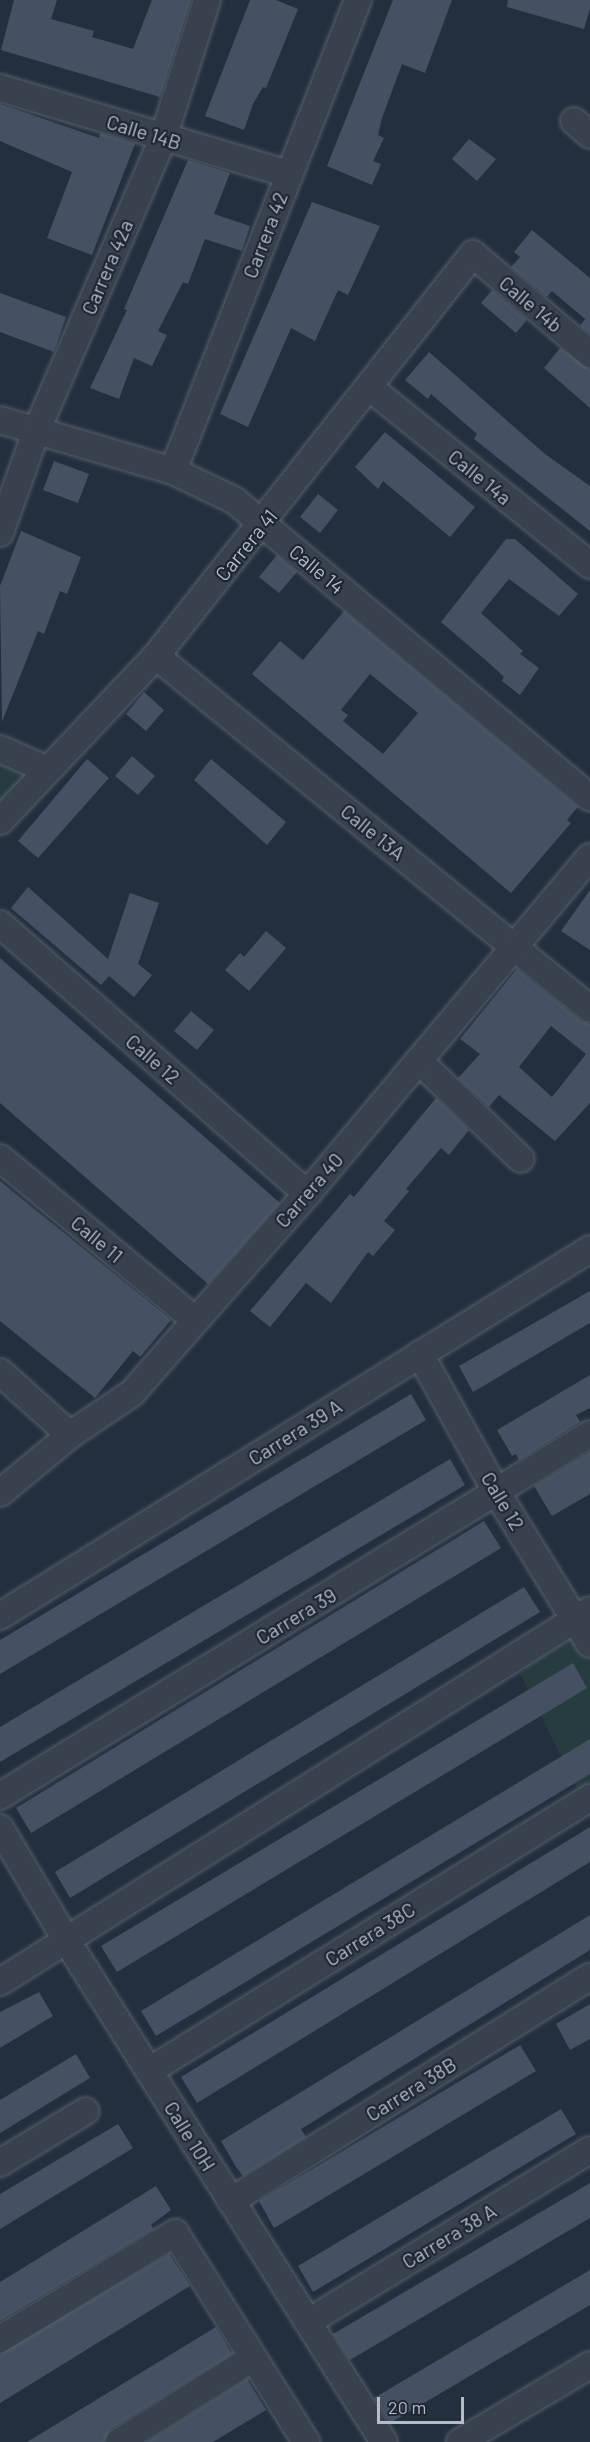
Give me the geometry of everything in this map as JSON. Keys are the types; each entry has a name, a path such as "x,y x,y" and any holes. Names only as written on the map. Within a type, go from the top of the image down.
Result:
{"street":[{"name":"Carrera 42a","path":"0,533 36,432 163,138 207,0"},
{"name":"Carrera 42","path":"173,471 358,0"},
{"name":"Calle 14B","path":"0,88 289,174"},
{"name":"Calle 14b","path":"473,254 590,354"},
{"name":"Carrera 41","path":"0,821 156,656 264,523 473,254"},
{"name":"Calle 14a","path":"370,388 590,565"},
{"name":"Calle 14","path":"0,420 173,471 234,500 590,798"},
{"name":"Calle 13A","path":"156,656 590,1009"},
{"path":"0,749 48,770"},
{"name":"Carrera 40","path":"0,1493 70,1435 132,1394 194,1319 307,1194 590,857"},
{"name":"Calle 12","path":"0,924 307,1194"},
{"path":"419,1061 521,1159"},
{"name":"Calle 11","path":"0,1158 194,1319"},
{"name":"Carrera 39 A","path":"0,1616 590,1249"},
{"name":"Calle 12","path":"420,1354 497,1493 582,1614 590,1644"},
{"path":"0,1372 70,1435"},
{"name":"Carrera 39","path":"0,1796 590,1434"},
{"path":"0,1982 65,1938 582,1614"},
{"name":"Carrera 38C","path":"149,2071 590,1798"},
{"name":"Calle 10H","path":"0,1828 65,1938 384,2442"},
{"name":"Carrera 38B","path":"231,2201 590,1977"},
{"path":"0,2163 86,2112"},
{"name":"Carrera 38 A","path":"308,2322 590,2150"},
{"path":"0,2338 175,2233 306,2442"},
{"path":"119,2442 254,2358"},
{"path":"460,2442 590,2365"}],"green space":[{"path":"0,754 38,770 0,812"},
{"path":"590,1618 590,1814 520,1673"}],"building":[{"path":"14,0 57,0 51,19 94,31 92,37 133,49 152,0 191,0 160,97 1,50"},
{"path":"250,0 276,0 298,9 266,88 263,87 253,104 244,130 205,116"},
{"path":"393,0 452,0 425,73 402,64 382,118 378,135 384,138 373,161 381,164 372,185 327,166"},
{"path":"508,0 590,0 590,8 584,29 507,7"},
{"path":"0,104 99,138 100,133 135,144 92,255 47,238 72,172 0,141"},
{"path":"469,139 496,159 477,181 452,159"},
{"path":"188,160 230,173 214,214 250,226 242,251 205,239 188,284 183,282 158,331 167,335 152,366 134,358 119,399 90,388 127,310 124,309"},
{"path":"312,202 380,226 348,295 338,290 315,341 291,328 248,427 220,414"},
{"path":"532,230 590,278 590,334 580,326 585,319 552,291 547,297 511,267 520,257 514,252"},
{"path":"492,290 527,320 516,333 481,303"},
{"path":"0,293 66,317 54,352 0,332"},
{"path":"560,348 590,369 590,408 544,368"},
{"path":"429,352 545,454 590,486 590,531 474,439 477,434 431,394 428,399 405,380"},
{"path":"385,432 475,507 450,537 383,481 378,489 355,467"},
{"path":"54,461 89,474 78,503 43,490"},
{"path":"318,494 338,510 320,533 300,517"},
{"path":"21,531 81,557 67,594 60,591 44,634 38,631 2,722 0,586"},
{"path":"506,539 515,539 578,594 559,616 509,579 481,613 523,651 520,654 539,668 520,695 502,681 504,677 489,663 441,622"},
{"path":"277,555 297,572 279,593 259,577"},
{"path":"344,611 578,807 567,820 571,823 511,893 252,674 280,641 303,660","holes":["370,674 418,713 383,754 343,721 348,715 341,710"]},
{"path":"144,692 164,710 146,731 126,714"},
{"path":"132,756 155,776 138,795 115,776"},
{"path":"87,759 109,778 38,858 18,841"},
{"path":"211,759 286,822 267,845 194,780"},
{"path":"28,887 108,959 130,893 159,903 138,964 152,975 134,997 109,976 101,985 11,908"},
{"path":"590,890 590,950 561,931"},
{"path":"266,931 286,948 249,991 225,970 240,953 244,957"},
{"path":"0,958 280,1203 208,1284 0,1103"},
{"path":"517,969 581,1021 590,1024 590,1103 555,1141 499,1095 489,1107 458,1078 480,1054 460,1039","holes":["551,1026 586,1054 552,1097 519,1067"]},
{"path":"191,1011 214,1030 197,1050 174,1031"},
{"path":"436,1098 469,1130 449,1155 441,1148 406,1189 409,1191 384,1221 395,1230 373,1256 368,1252 331,1303 306,1283 270,1327 250,1311 350,1194 354,1197"},
{"path":"0,1181 171,1320 140,1357 133,1351 95,1398 0,1321"},
{"path":"590,1291 590,1323 473,1392 459,1366"},
{"path":"590,1375 590,1408 576,1415 580,1422 519,1460 516,1454 512,1456 497,1430"},
{"path":"411,1394 426,1420 0,1674 0,1640"},
{"path":"590,1452 590,1494 552,1516 534,1486"},
{"path":"450,1459 465,1485 0,1762 0,1727"},
{"path":"484,1521 501,1548 31,1833 16,1808"},
{"path":"524,1587 540,1612 70,1898 55,1872"},
{"path":"573,1663 587,1688 117,1972 101,1946"},
{"path":"590,1739 590,1774 156,2036 141,2011"},
{"path":"590,1827 590,1862 197,2103 181,2077"},
{"path":"590,1915 590,1950 301,2129 306,2137 243,2176 236,2167 221,2141"},
{"path":"39,1992 53,2016 0,2048 0,2012"},
{"path":"590,2004 590,2039 570,2050 556,2024"},
{"path":"520,2045 536,2071 274,2228 259,2201"},
{"path":"76,2054 90,2078 0,2133 0,2100"},
{"path":"561,2109 576,2134 313,2292 298,2266"},
{"path":"118,2124 133,2148 0,2229 0,2194"},
{"path":"590,2183 590,2218 350,2360 333,2334"},
{"path":"156,2186 171,2210 151,2225 153,2229 0,2321 0,2282"},
{"path":"169,2254 190,2286 0,2403 0,2354"},
{"path":"590,2270 590,2305 390,2423 374,2398"},
{"path":"216,2327 232,2354 111,2429 104,2442 27,2442"},
{"path":"247,2379 266,2410 213,2442 147,2442"}]}
